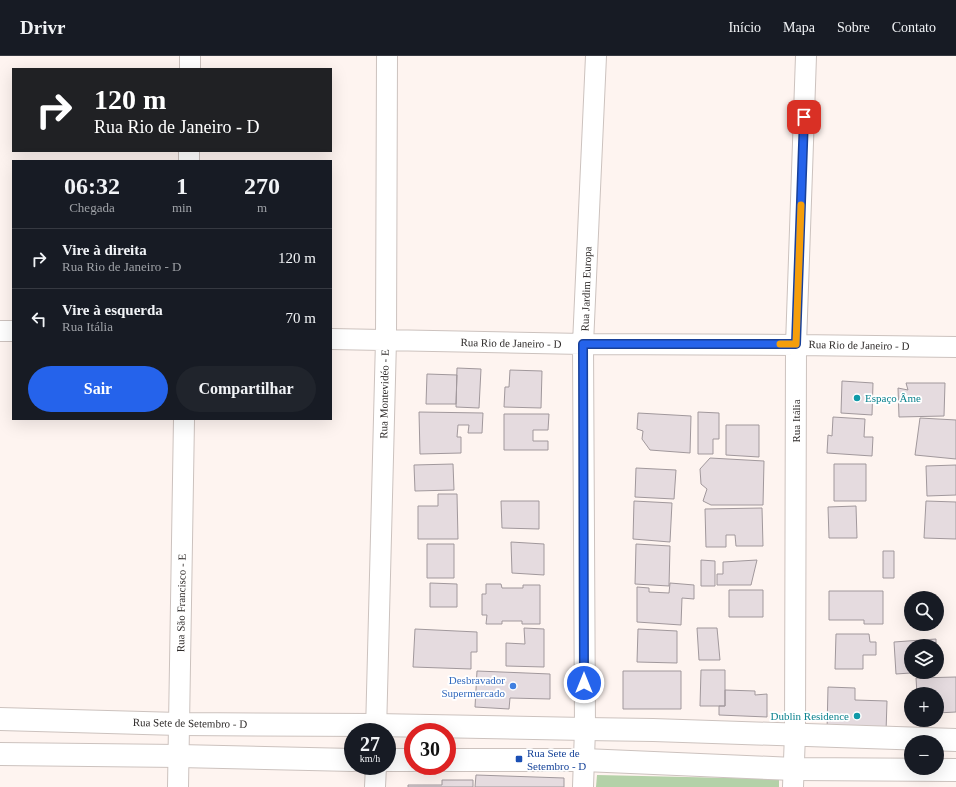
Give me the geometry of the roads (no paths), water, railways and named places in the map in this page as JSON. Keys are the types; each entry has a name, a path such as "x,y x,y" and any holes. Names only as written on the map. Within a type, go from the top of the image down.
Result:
{"street":[{"path":"190,56 190,68"},
{"name":"Rua Montevidéo - E","path":"376,723 386,340 387,56"},
{"name":"Rua Jardim Europa","path":"583,787 583,344 596,56"},
{"name":"Rua Itália","path":"793,778 795,734 796,344 806,56"},
{"path":"0,331 12,331"},
{"name":"Rua Rio de Janeiro - D","path":"332,339 583,344 796,344 956,347"},
{"name":"Rua São Francisco - E","path":"178,787 184,420"},
{"name":"Rua Sete de Setembro - D","path":"0,719 344,727"},
{"name":"Rua Sete de Setembro - D","path":"396,728 653,730 956,740"},
{"path":"0,754 344,760"},
{"path":"456,760 584,760 793,778 956,770"},
{"path":"375,787 376,775"}],"place":[{"name":"Espaço Âme","path":"857,398"},
{"name":"Desbravador Supermercado","path":"513,686"},
{"name":"Dublin Residence","path":"857,716"},
{"name":"Rua Sete de Setembro - D","path":"519,759"}]}
